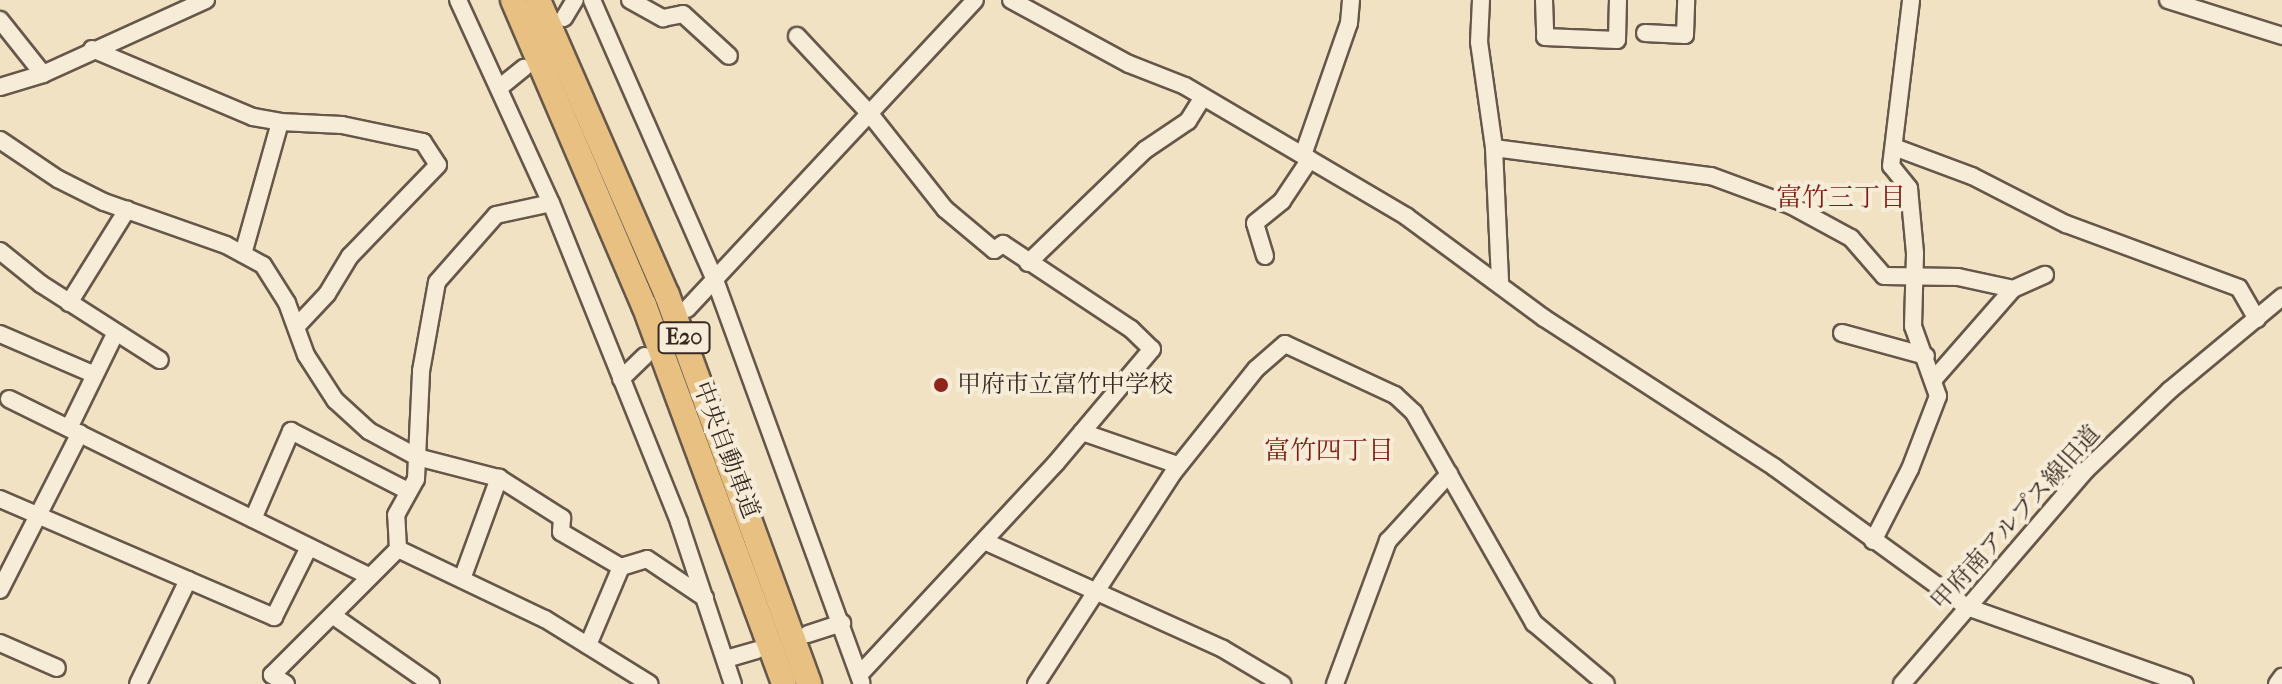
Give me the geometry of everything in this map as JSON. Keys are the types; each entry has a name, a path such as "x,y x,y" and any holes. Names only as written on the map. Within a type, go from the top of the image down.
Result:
{"highway":[{"name":"中央自動車道","path":"513,0 662,348 784,684"},
{"name":"中央自動車道","path":"538,0 667,295 809,684"}],"street":[{"path":"0,87 43,74 92,49 206,0"},
{"path":"458,0 551,203 705,598 733,684"},
{"path":"564,18 575,0"},
{"path":"592,0 715,280 860,679"},
{"path":"630,0 663,18 683,14 729,56"},
{"path":"687,309 975,0"},
{"path":"1011,0 1203,97 1306,157 1500,281 1544,318 1774,467 1967,607 2185,684"},
{"path":"1265,256 1255,223 1282,201 1306,157 1349,23 1351,0"},
{"path":"1481,0 1479,42 1494,148 1500,281"},
{"path":"1544,0 1545,37 1617,40 1618,0"},
{"path":"1645,33 1685,35 1686,0"},
{"path":"1873,541 1910,469 1938,396 1935,378 1913,326 1916,274 1909,188 1891,166 1911,0"},
{"path":"2168,0 2282,36"},
{"path":"0,20 43,74"},
{"path":"797,36 870,114 945,209 994,250 1003,244 1131,329 1152,349 1082,432 860,679"},
{"path":"92,49 253,117 401,135 423,142 438,165 350,256 327,294 296,327"},
{"path":"499,88 524,68"},
{"path":"1028,263 1145,150 1188,121 1203,97"},
{"path":"243,254 280,122"},
{"path":"0,140 58,179 127,210 243,254 263,265 296,327 306,355 335,400 369,431 417,457 499,478 562,518 561,532 621,567 647,559 705,598"},
{"path":"1894,147 1972,176 2066,224 2239,288 2257,319"},
{"path":"1494,148 1711,176 1792,206 1851,238 1884,276 1916,274 2013,289"},
{"path":"398,549 396,515 406,490 416,479 421,371 437,282 496,215 551,203"},
{"path":"69,303 127,210"},
{"path":"0,251 69,303 160,360"},
{"path":"1935,378 2013,289 2045,275"},
{"name":"甲府南アルプス線旧道","path":"1902,684 2085,471 2170,390 2282,297"},
{"path":"1842,333 1926,356"},
{"path":"0,334 95,375"},
{"path":"0,590 40,516 95,375 115,334"},
{"path":"1036,684 1094,590 1178,465 1256,369 1285,344 1395,395 1414,413 1534,623 1606,684"},
{"path":"621,379 645,356"},
{"path":"9,399 368,576"},
{"path":"253,519 291,431 406,490"},
{"path":"1082,432 1178,465"},
{"path":"1335,684 1388,541 1449,474"},
{"path":"462,579 499,478"},
{"path":"0,499 274,617 309,547"},
{"path":"984,541 1223,649 1282,684"},
{"path":"398,549 588,645 650,684"},
{"path":"286,684 272,675 335,617 368,576 398,549"},
{"path":"588,645 621,567"},
{"path":"138,684 188,580"},
{"path":"335,617 431,684"},
{"path":"808,634 842,623"},
{"path":"0,643 57,668"},
{"path":"726,659 757,650"},
{"path":"2277,684 2282,677"}],"place":[{"name":"甲府市立富竹中学校","path":"941,385"}],"district":[{"name":"富竹三丁目","path":"1841,198"},
{"name":"富竹四丁目","path":"1329,451"}]}
